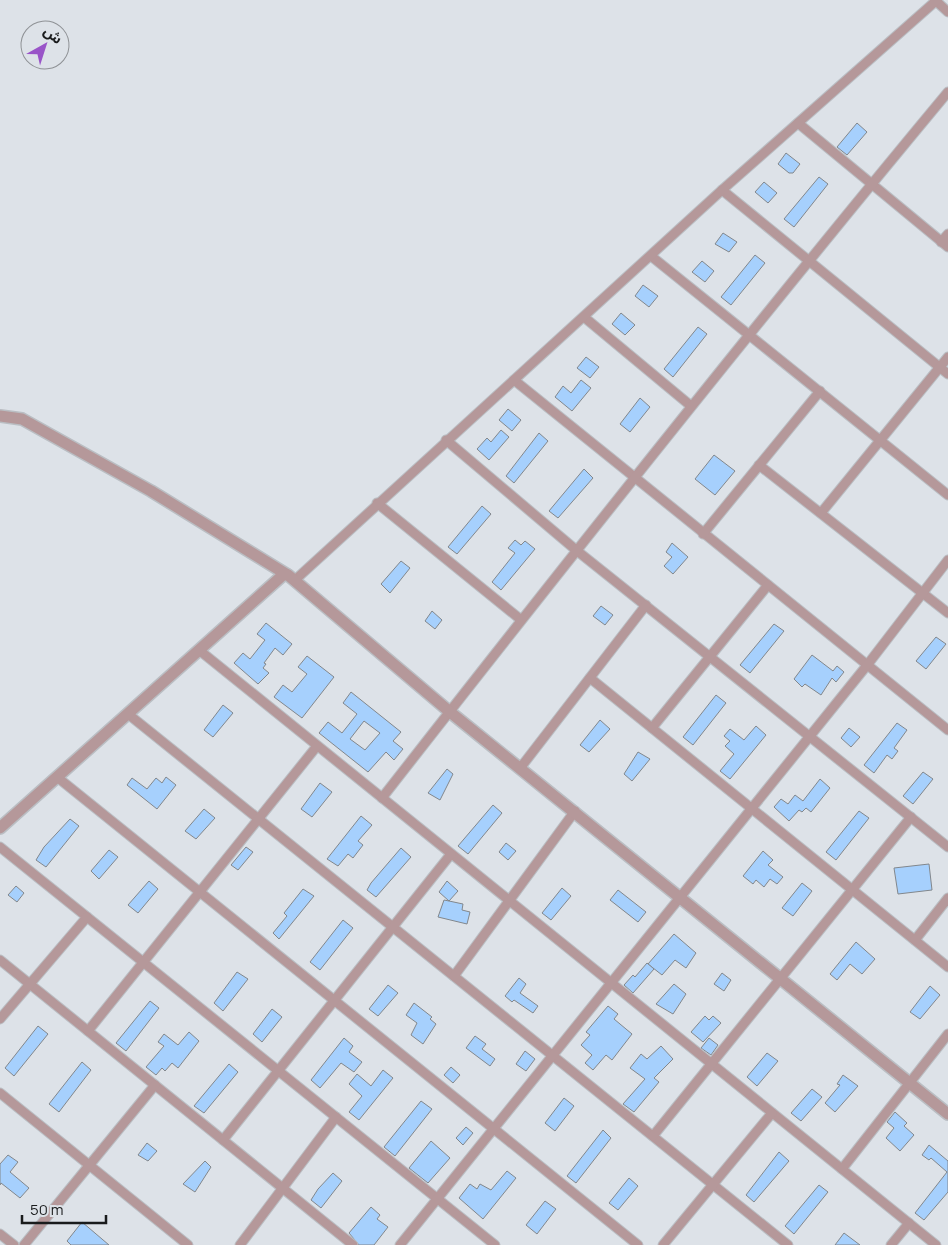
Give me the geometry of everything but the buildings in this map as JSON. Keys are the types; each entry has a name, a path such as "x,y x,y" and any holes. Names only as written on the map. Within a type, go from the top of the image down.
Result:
{"street":[{"path":"0,828 199,650 290,577 377,503 584,318 722,190 936,0 948,12"},
{"path":"382,798 520,619 749,333 948,92"},
{"path":"798,123 870,185 945,245 948,234"},
{"path":"722,190 948,374"},
{"path":"651,256 820,390 948,495"},
{"path":"584,318 691,406"},
{"path":"821,513 948,357"},
{"path":"514,380 948,730"},
{"path":"704,534 820,390"},
{"path":"0,416 22,419 151,491 290,577 450,712 948,1114"},
{"path":"446,440 576,550 948,847"},
{"path":"759,465 948,613"},
{"path":"377,503 520,619"},
{"path":"400,1245 868,664 948,560"},
{"path":"652,728 768,585"},
{"path":"520,767 646,605"},
{"path":"199,650 936,1245"},
{"path":"590,678 948,967"},
{"path":"128,714 788,1245"},
{"path":"88,1031 317,746"},
{"path":"57,777 638,1245"},
{"path":"454,976 575,811"},
{"path":"653,1136 911,817"},
{"path":"0,846 495,1245"},
{"path":"223,1140 451,854"},
{"path":"915,940 948,898"},
{"path":"0,1019 87,917"},
{"path":"0,960 353,1245"},
{"path":"842,1169 948,1034"},
{"path":"24,1245 156,1086"},
{"path":"0,1093 188,1245"},
{"path":"663,1245 772,1113"},
{"path":"240,1245 336,1117"},
{"path":"891,1245 909,1223"},
{"path":"0,1234 14,1245"}]}
